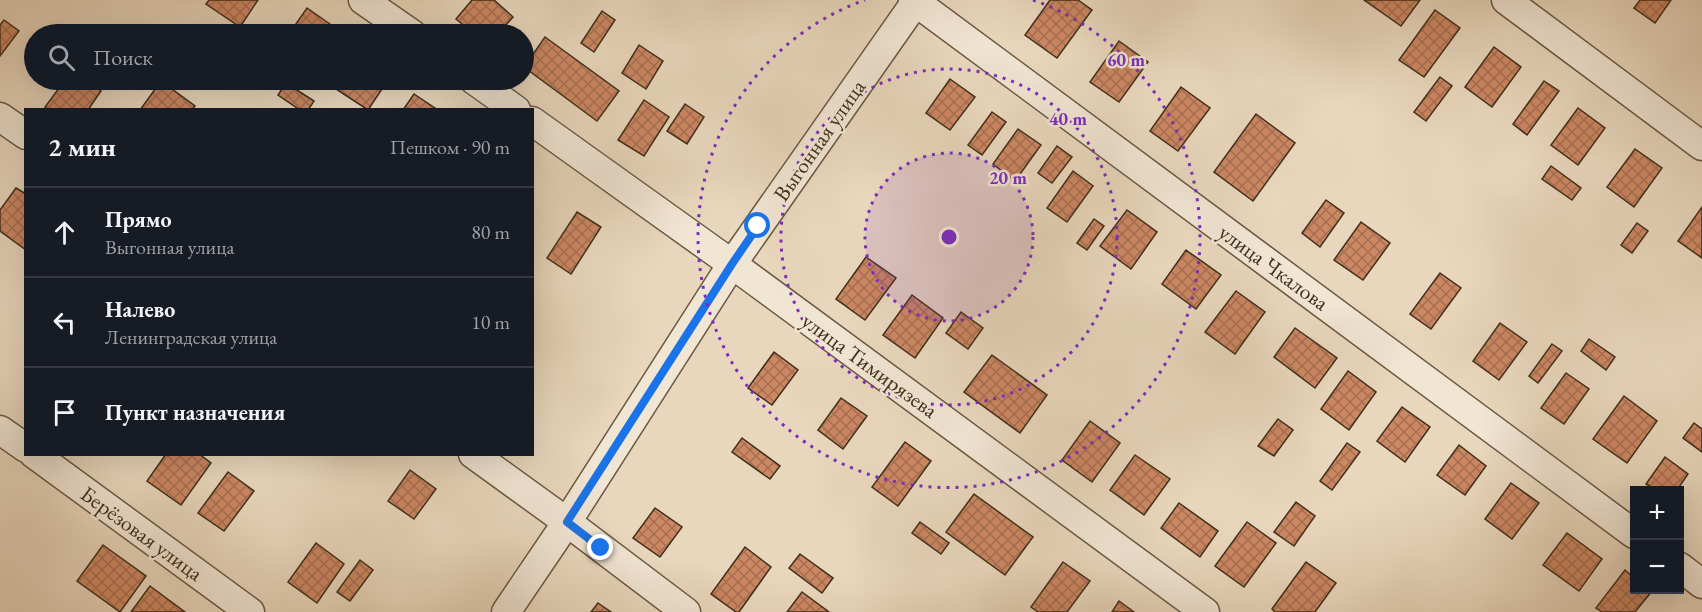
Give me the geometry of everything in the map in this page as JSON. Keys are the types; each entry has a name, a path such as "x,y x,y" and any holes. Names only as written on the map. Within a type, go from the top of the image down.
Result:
{"street":[{"path":"363,0 398,24"},
{"path":"1506,0 1702,146"},
{"name":"Выгонная улица","path":"506,612 567,522 732,264 915,1"},
{"name":"улица Чкалова","path":"915,1 1630,530"},
{"path":"488,90 513,108"},
{"path":"0,117 24,134"},
{"name":"улица Тимирязева","path":"534,122 732,264 1206,612"},
{"path":"0,430 24,447"},
{"name":"Берёзовая улица","path":"37,456 250,612"},
{"path":"476,456 686,612"},
{"path":"1684,570 1702,584"}],"building":[{"path":"209,0 258,0 242,24 236,24 206,4"},
{"path":"472,0 494,0 513,17 507,24 462,24 456,19"},
{"path":"1050,0 1078,0 1092,10 1057,58 1025,35"},
{"path":"1364,0 1420,0 1401,26"},
{"path":"1640,0 1671,0 1655,23 1634,8"},
{"path":"307,8 330,24 296,24"},
{"path":"1435,10 1460,28 1424,77 1399,60"},
{"path":"602,11 615,20 594,52 581,43"},
{"path":"4,20 19,31 0,56 0,25"},
{"path":"545,37 619,91 597,121 534,74 534,53"},
{"path":"1119,41 1148,62 1119,102 1090,82"},
{"path":"639,45 663,61 646,89 622,73"},
{"path":"1494,47 1521,67 1492,107 1465,87"},
{"path":"1440,77 1452,86 1426,121 1414,112"},
{"path":"950,79 975,97 950,130 926,113"},
{"path":"1544,81 1559,91 1527,135 1513,124"},
{"path":"1181,87 1210,108 1178,151 1150,131"},
{"path":"58,90 101,91 89,108 45,107"},
{"path":"154,90 173,90 195,106 194,108 141,108"},
{"path":"281,90 297,90 314,101 309,108 297,108 278,95"},
{"path":"338,90 381,90 369,108 365,108"},
{"path":"414,94 435,108 404,108"},
{"path":"644,100 669,117 644,156 618,140"},
{"path":"685,104 704,117 687,144 667,131"},
{"path":"1578,108 1605,128 1578,165 1551,145"},
{"path":"992,112 1006,122 982,155 968,145"},
{"path":"1256,114 1295,143 1253,201 1214,172"},
{"path":"1018,129 1041,145 1015,181 993,164"},
{"path":"1057,146 1072,157 1052,183 1038,173"},
{"path":"1635,149 1662,168 1634,207 1607,187"},
{"path":"1551,166 1581,188 1572,200 1542,179"},
{"path":"1073,171 1093,186 1067,222 1047,208"},
{"path":"16,188 24,193 24,249 0,231 0,210"},
{"path":"1326,200 1344,213 1320,247 1302,233"},
{"path":"1702,207 1702,258 1678,241"},
{"path":"1127,210 1157,232 1131,269 1100,246"},
{"path":"577,212 601,227 571,274 547,258"},
{"path":"1094,219 1104,226 1087,250 1077,243"},
{"path":"1361,222 1390,243 1363,280 1334,260"},
{"path":"1637,223 1648,231 1632,253 1621,245"},
{"path":"1186,250 1221,275 1196,309 1162,284"},
{"path":"866,257 896,278 865,320 836,299"},
{"path":"1440,273 1461,288 1431,329 1410,314"},
{"path":"1236,291 1265,312 1235,354 1205,332"},
{"path":"912,295 943,318 915,358 883,335"},
{"path":"961,312 983,328 968,349 946,333"},
{"path":"1500,323 1527,342 1499,380 1473,361"},
{"path":"1295,328 1337,358 1315,388 1274,357"},
{"path":"1589,339 1615,357 1606,370 1581,351"},
{"path":"1552,344 1562,351 1538,383 1529,376"},
{"path":"774,352 798,370 772,405 748,388"},
{"path":"992,355 1047,395 1020,433 964,392"},
{"path":"1348,371 1376,392 1349,430 1321,409"},
{"path":"1566,373 1589,389 1564,424 1541,408"},
{"path":"1624,396 1657,421 1627,463 1593,439"},
{"path":"841,398 867,416 843,449 818,430"},
{"path":"1402,407 1430,427 1405,462 1377,441"},
{"path":"1278,419 1293,430 1274,456 1258,446"},
{"path":"1090,421 1120,443 1092,482 1062,460"},
{"path":"1694,423 1702,429 1702,452 1683,438"},
{"path":"742,438 780,466 770,479 732,452"},
{"path":"905,442 931,461 898,506 872,487"},
{"path":"1347,443 1360,452 1332,490 1320,481"},
{"path":"1459,445 1486,466 1465,495 1437,475"},
{"path":"1135,455 1170,479 1144,515 1110,490"},
{"path":"165,456 202,456 211,463 181,505 147,481"},
{"path":"1665,457 1688,474 1680,486 1646,484"},
{"path":"410,470 436,489 414,519 388,501"},
{"path":"228,472 254,491 224,531 198,513"},
{"path":"1511,483 1539,503 1512,539 1485,519"},
{"path":"974,494 1033,537 1005,575 946,532"},
{"path":"1296,502 1315,516 1294,546 1274,532"},
{"path":"1179,503 1218,531 1200,557 1161,528"},
{"path":"655,508 682,527 660,557 633,538"},
{"path":"920,522 949,543 941,554 912,533"},
{"path":"1247,522 1276,543 1244,587 1215,566"},
{"path":"1567,533 1602,559 1579,591 1543,565"},
{"path":"316,543 344,564 317,603 288,582"},
{"path":"103,545 146,576 120,612 77,581"},
{"path":"745,547 771,567 739,612 736,612 711,594"},
{"path":"800,554 833,578 822,593 789,568"},
{"path":"360,560 373,570 350,601 337,592"},
{"path":"1063,562 1090,581 1067,612 1038,612 1031,607"},
{"path":"1306,562 1336,583 1315,612 1275,612 1272,609"},
{"path":"1625,570 1630,574 1630,594 1650,594 1635,612 1602,612 1596,608"},
{"path":"150,586 185,612 131,612"},
{"path":"802,592 829,612 787,612"},
{"path":"1119,601 1134,612 1112,612"},
{"path":"598,603 611,612 591,612"}],"route":[{"path":"601,548 567,522 758,226"}]}
